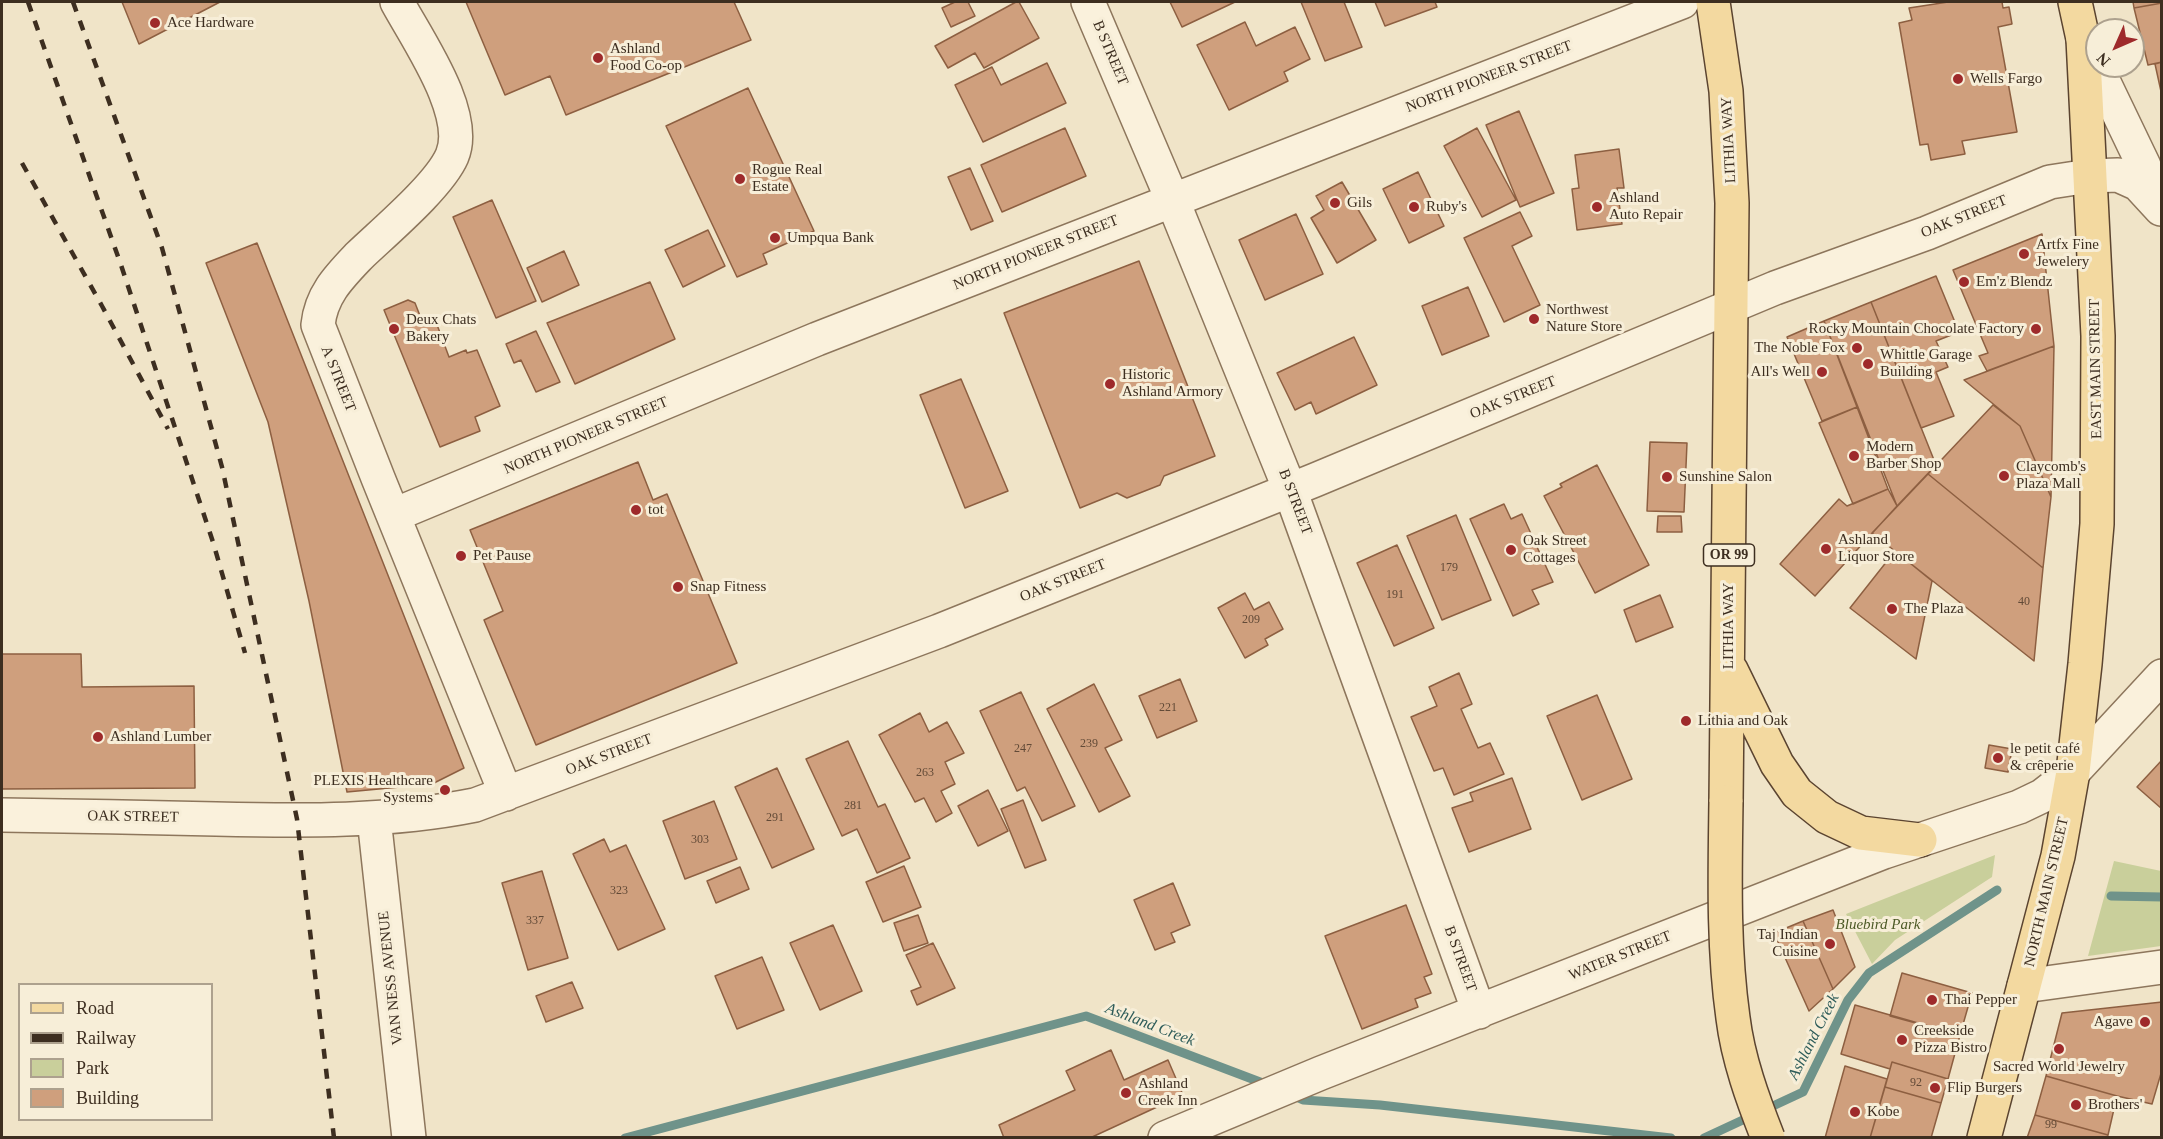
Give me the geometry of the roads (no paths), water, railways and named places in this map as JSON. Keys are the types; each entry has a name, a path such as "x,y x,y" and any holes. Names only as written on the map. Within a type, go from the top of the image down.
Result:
{"main road":[{"name":"LITHIA WAY","path":"1713,2 1726,91 1732,203 1724,900 1733,1020 1747,1080 1768,1137"},
{"name":"EAST MAIN STREET","path":"2073,772 2097,524 2098,336 2083,39 2075,2"},
{"path":"1728,666 1777,764 1797,793 1827,817 1861,833 1920,840"},
{"name":"NORTH MAIN STREET","path":"1984,1137 2058,856 2073,772"}],"street":[{"name":"A STREET","path":"397,2 434,69 452,108 457,132 453,154 444,170 423,193 336,279 320,309 318,325 506,794"},
{"name":"B STREET","path":"1088,2 1172,200 1290,490 1479,1012"},
{"name":"NORTH PIONEER STREET","path":"394,516 817,339 1682,2"},
{"path":"2083,39 2144,166 2161,210"},
{"name":"OAK STREET","path":"2,814 264,820 374,818 437,812 475,805 939,631 1290,490 1775,288 1927,233 2050,182 2089,176 2118,175 2138,184 2161,210"},
{"path":"2073,772 2162,675"},
{"name":"WATER STREET","path":"1165,1137 1884,852 2019,807 2042,796 2073,772"},
{"name":"VAN NESS AVENUE","path":"374,818 409,1137"},
{"path":"2024,986 2162,967"}],"waterway":[{"name":"Ashland Creek","path":"1704,1138 1803,1092 1848,1000 1869,973 1997,890"},
{"name":"Ashland Creek","path":"2111,896 2162,897"},
{"name":"Ashland Creek","path":"625,1138 1086,1016 1268,1085"},
{"name":"Ashland Creek","path":"1292,1095 1303,1100 1380,1105 1671,1138"}],"railway":[{"path":"28,2 121,265 213,542 245,653"},
{"path":"73,2 162,248 222,467 297,819 334,1138"},
{"path":"22,163 168,429"}],"place":[{"name":"Ace Hardware","path":"155,23"},
{"name":"Ashland Food Co-op","path":"598,58"},
{"name":"Wells Fargo","path":"1958,79"},
{"name":"Rogue Real Estate","path":"740,179"},
{"name":"Gils","path":"1335,203"},
{"name":"Ruby's","path":"1414,207"},
{"name":"Ashland Auto Repair","path":"1597,207"},
{"name":"Umpqua Bank","path":"775,238"},
{"name":"Artfx Fine Jewelery","path":"2024,254"},
{"name":"Em'z Blendz","path":"1964,282"},
{"name":"Northwest Nature Store","path":"1534,319"},
{"name":"Deux Chats Bakery","path":"394,329"},
{"name":"Rocky Mountain Chocolate Factory","path":"2036,329"},
{"name":"The Noble Fox","path":"1857,348"},
{"name":"Whittle Garage Building","path":"1868,364"},
{"name":"All's Well","path":"1822,372"},
{"name":"Historic Ashland Armory","path":"1110,384"},
{"name":"Modern Barber Shop","path":"1854,456"},
{"name":"Claycomb's Plaza Mall","path":"2004,476"},
{"name":"Sunshine Salon","path":"1667,477"},
{"name":"tot","path":"636,510"},
{"name":"Ashland Liquor Store","path":"1826,549"},
{"name":"Oak Street Cottages","path":"1511,550"},
{"name":"Pet Pause","path":"461,556"},
{"name":"Snap Fitness","path":"678,587"},
{"name":"The Plaza","path":"1892,609"},
{"name":"Lithia and Oak","path":"1686,721"},
{"name":"Ashland Lumber","path":"98,737"},
{"name":"le petit café & crêperie","path":"1998,758"},
{"name":"PLEXIS Healthcare Systems","path":"445,790"},
{"name":"Taj Indian Cuisine","path":"1830,944"},
{"name":"Thai Pepper","path":"1932,1000"},
{"name":"Agave","path":"2145,1022"},
{"name":"Creekside Pizza Bistro","path":"1902,1040"},
{"name":"Sacred World Jewelry","path":"2059,1049"},
{"name":"Flip Burgers","path":"1935,1088"},
{"name":"Ashland Creek Inn","path":"1126,1093"},
{"name":"Brothers'","path":"2076,1105"},
{"name":"Kobe","path":"1855,1112"}],"park label":[{"name":"Bluebird Park","path":"1878,925"}]}
